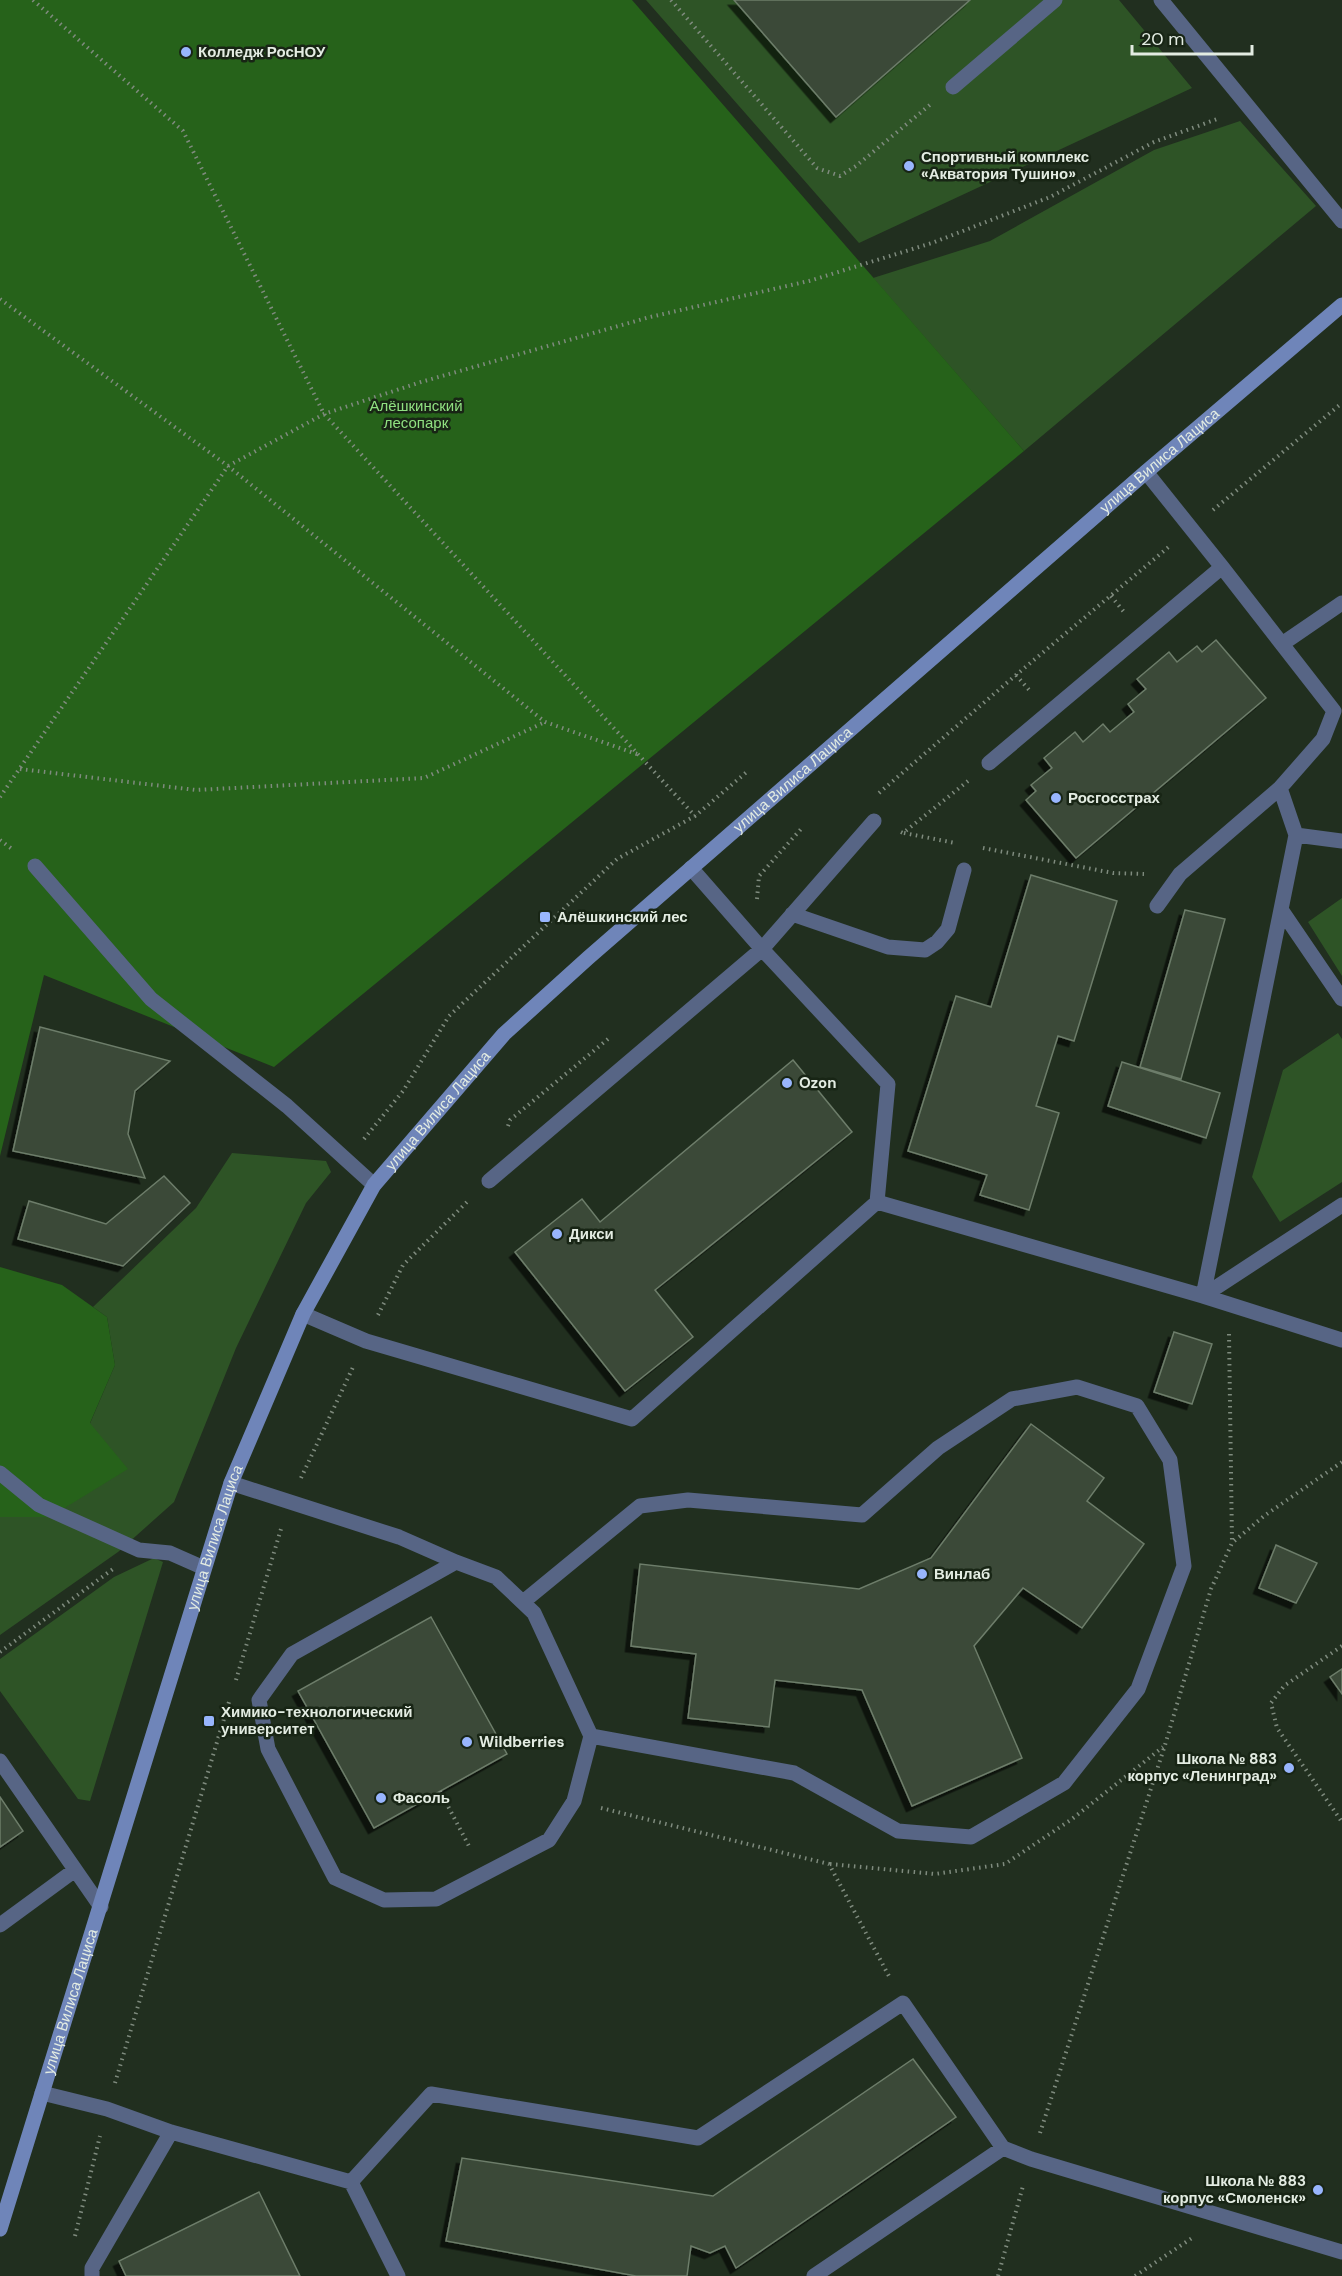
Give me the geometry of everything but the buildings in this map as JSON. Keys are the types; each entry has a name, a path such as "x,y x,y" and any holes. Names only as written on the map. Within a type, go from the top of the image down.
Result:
{"main road":[{"name":"улица Вилиса Лациса","path":"0,2229 231,1483 303,1314 374,1185 504,1034 588,958 1146,472 1342,305"}],"lane":[{"path":"1161,0 1342,221"},
{"path":"953,87 1051,2"},
{"path":"1146,472 1334,711 1323,739 1280,788 1180,874 1157,906"},
{"path":"989,763 1222,567"},
{"path":"1282,644 1342,603"},
{"path":"1203,1296 1296,835 1280,788"},
{"path":"489,1181 762,949 874,821"},
{"path":"1296,835 1342,841"},
{"path":"35,866 151,999 287,1106 374,1185"},
{"path":"303,1314 366,1341 632,1419 877,1202 888,1084 762,949 691,868"},
{"path":"792,914 888,947 925,950 937,942 948,929 964,870"},
{"path":"1282,911 1342,999"},
{"path":"877,1202 1203,1296 1342,1340"},
{"path":"1203,1296 1342,1205"},
{"path":"523,1602 640,1506 688,1500 862,1515 938,1448 1012,1399 1077,1387 1137,1406 1170,1460 1184,1566 1138,1689 1064,1783 971,1837 898,1831 794,1773 591,1736"},
{"path":"0,1473 39,1505 139,1550 170,1553 204,1568"},
{"path":"231,1483 399,1537 456,1562 496,1576 534,1613 591,1736 574,1801 549,1840 436,1899 384,1900 334,1878 268,1749 259,1700 292,1654 456,1562"},
{"path":"0,1761 101,1907"},
{"path":"0,1925 75,1870"},
{"path":"351,2182 431,2094 698,2138 903,2003 1003,2148 1031,2159 1342,2252"},
{"path":"42,2093 107,2109 171,2132 351,2182 398,2276"},
{"path":"92,2276 92,2268 171,2132"},
{"path":"814,2276 1003,2148"}],"path":[{"path":"33,0 183,131 324,414 695,816"},
{"path":"671,0 817,168 840,176 856,166 953,87"},
{"path":"0,797 228,466 324,414 421,382 638,320 809,281 932,243 1050,196 1154,142 1249,107"},
{"path":"0,299 228,466 545,722 638,754"},
{"path":"961,844 903,833 856,813 1016,675 1342,403"},
{"path":"20,769 196,790 424,778 545,722"},
{"path":"903,833 989,763"},
{"path":"348,1160 403,1091 449,1016 616,859 695,816 749,770"},
{"path":"973,846 1113,873 1180,874"},
{"path":"998,2276 1031,2159 1165,1745 1211,1589 1232,1543 1229,1305"},
{"path":"1232,1543 1264,1516 1342,1462"},
{"path":"0,1652 139,1550"},
{"path":"1342,1646 1284,1686 1271,1704 1277,1728 1342,1822"},
{"path":"440,1791 484,1875"},
{"path":"574,1801 829,1863 903,2003"},
{"path":"1135,2276 1226,2216"}],"green space":[{"name":"Алёшкинский лесопарк","path":"0,0 632,0 1024,451 274,1067 44,975 0,1156"},
{"name":"Спортивный комплекс «Акватория Тушино»","path":"646,0 1119,0 1192,88 859,243"},
{"path":"1240,121 1316,206 1024,451 873,278 990,241 1154,150"},
{"path":"1342,898 1342,976 1308,922"},
{"path":"1338,1033 1342,1039 1342,1182 1280,1222 1252,1177 1283,1070"},
{"path":"232,1153 326,1161 331,1172 306,1203 236,1348 174,1502 118,1552 0,1635 0,1517 50,1517 115,1365 107,1317 93,1307 196,1208"},
{"path":"0,1267 62,1285 107,1317 115,1365 90,1423 128,1469 50,1517 0,1517"},
{"path":"154,1558 163,1562 90,1801 78,1799 0,1691 0,1659 114,1577"}],"place":[{"name":"Колледж РосНОУ","path":"186,52"},
{"name":"Спортивный комплекс «Акватория Тушино»","path":"909,166"},
{"name":"Росгосстрах","path":"1056,798"},
{"name":"Алёшкинский лес","path":"545,917"},
{"name":"Ozon","path":"787,1083"},
{"name":"Дикси","path":"557,1234"},
{"name":"Винлаб","path":"922,1574"},
{"name":"Химико-технологический университет","path":"209,1721"},
{"name":"Wildberries","path":"467,1742"},
{"name":"Школа № 883 корпус «Ленинград»","path":"1289,1768"},
{"name":"Фасоль","path":"381,1798"},
{"name":"Школа № 883 корпус «Смоленск»","path":"1318,2190"}]}
